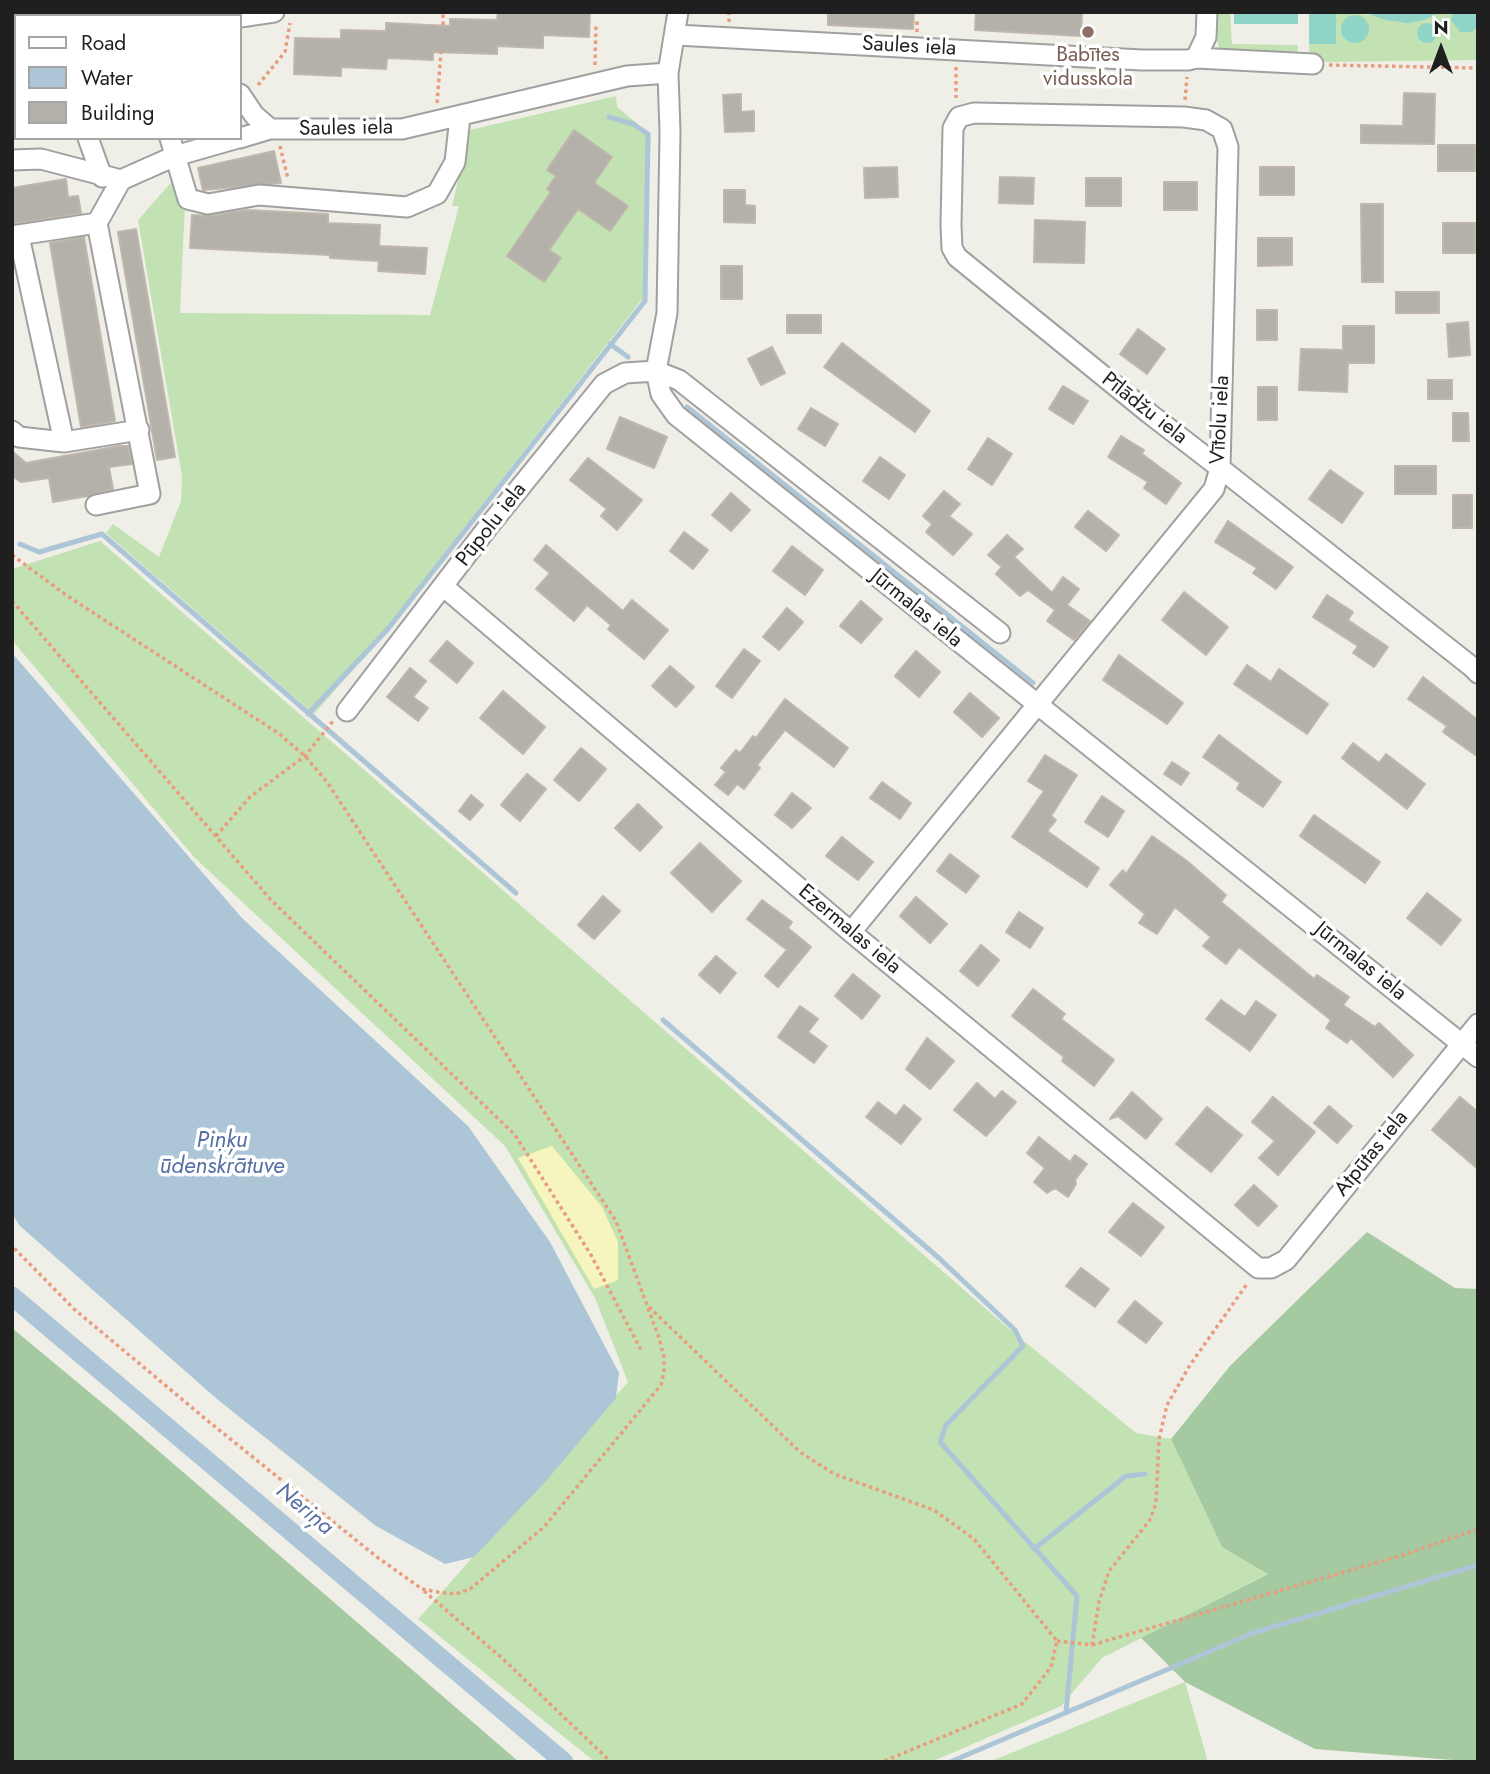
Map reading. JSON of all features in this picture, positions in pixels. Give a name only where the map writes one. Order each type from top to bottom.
[{"type":"street","points":[[242,17],[274,12]]},
{"type":"street","points":[[678,12],[668,74],[670,132],[667,313],[656,371],[679,380],[1000,633]]},
{"type":"street","points":[[1192,59],[1206,37],[1207,12]]},
{"type":"street","name":"Saules iela","points":[[676,35],[1142,60],[1192,59],[1313,64]]},
{"type":"street","name":"Saules iela","points":[[242,138],[402,128],[460,117],[627,76],[668,74]]},
{"type":"street","points":[[242,98],[275,138]]},
{"type":"street","name":"Vītolu iela","points":[[851,932],[1214,489],[1220,468],[1228,147],[1222,129],[1206,120],[1184,117],[974,113],[959,117]]},
{"type":"street","points":[[172,147],[188,199],[208,205],[259,195],[407,207],[436,194],[454,162],[460,117]]},
{"type":"street","name":"Pīlādžu iela","points":[[959,117],[953,128],[951,225],[952,248],[957,257],[1478,673]]},
{"type":"street","points":[[89,140],[112,178],[97,223],[150,494],[96,505]]},
{"type":"street","name":"Saules iela","points":[[112,178],[172,147],[224,140]]},
{"type":"street","points":[[12,160],[41,159],[112,178]]},
{"type":"street","points":[[64,442],[16,236],[97,223]]},
{"type":"street","name":"Pūpolu iela","points":[[340,715],[604,384],[625,373],[656,371]]},
{"type":"street","name":"Jūrmalas iela","points":[[656,371],[661,394],[676,415],[1036,706],[1234,860],[1478,1057]]},
{"type":"street","points":[[12,430],[19,437],[64,442],[139,430]]},
{"type":"street","name":"Ezermalas iela","points":[[444,587],[851,932],[1258,1268]]},
{"type":"street","name":"Atpūtas iela","points":[[1258,1268],[1271,1268],[1286,1260],[1478,1024]]},
{"type":"path","points":[[242,98],[285,52],[292,12]]},
{"type":"path","points":[[443,12],[443,25]]},
{"type":"path","points":[[595,71],[596,23]]},
{"type":"path","points":[[956,50],[959,117]]},
{"type":"path","points":[[436,105],[441,52]]},
{"type":"path","points":[[1184,117],[1192,59]]},
{"type":"path","points":[[1313,64],[1478,68]]},
{"type":"path","points":[[275,138],[292,198]]},
{"type":"path","points":[[12,555],[66,595],[278,733],[305,757],[354,819],[602,1196],[628,1246],[664,1357],[663,1378],[655,1392],[544,1527],[486,1578],[456,1594],[422,1589]]},
{"type":"path","points":[[12,601],[271,900],[514,1135],[590,1255],[642,1352]]},
{"type":"path","points":[[216,836],[250,797],[305,757],[340,715]]},
{"type":"path","points":[[12,1246],[74,1309],[187,1404],[422,1589],[503,1659],[611,1762]]},
{"type":"path","points":[[1092,1645],[1099,1602],[1109,1571],[1150,1520],[1156,1503],[1159,1440],[1167,1405],[1190,1365],[1258,1268]]},
{"type":"path","points":[[648,1306],[800,1452],[834,1474],[934,1510],[974,1539],[1057,1641],[1092,1645],[1404,1555],[1478,1529]]},
{"type":"path","points":[[882,1762],[1022,1704],[1051,1667],[1057,1641]]},
{"type":"shaded area","points":[[1214,12],[1230,12],[1232,44],[1298,45],[1297,56],[1221,53],[1217,41],[1213,40]]},
{"type":"shaded area","points":[[1234,12],[1298,12],[1298,24],[1234,24]]},
{"type":"shaded area","points":[[1309,12],[1336,12],[1336,44],[1309,44]]},
{"type":"shaded area","points":[[1336,12],[1425,20],[1441,12],[1478,12],[1478,60],[1318,62],[1310,59],[1309,44],[1336,44]]},
{"type":"shaded area","points":[[1364,12],[1441,12],[1425,20],[1407,23],[1385,20]]},
{"type":"shaded area","points":[[1453,12],[1478,12],[1478,25],[1472,32],[1460,32],[1451,20]]},
{"type":"shaded area","points":[[1355,15],[1365,19],[1369,29],[1365,39],[1355,43],[1345,39],[1341,29],[1345,19]]},
{"type":"shaded area","points":[[1423,23],[1431,23],[1437,33],[1431,43],[1423,43],[1417,37],[1417,29]]},
{"type":"shaded area","points":[[616,96],[617,107],[645,130],[651,140],[643,298],[359,663],[314,714],[106,533],[113,524],[159,557],[181,501],[182,476],[138,220],[175,178],[185,203],[180,313],[430,315],[459,206],[452,206],[470,130]]},
{"type":"shaded area","points":[[100,541],[1008,1328],[1136,1433],[1171,1439],[1222,1547],[1269,1573],[1102,1658],[1061,1706],[931,1762],[595,1762],[418,1619],[628,1382],[595,1298],[505,1146],[195,858],[12,640],[12,569]]},
{"type":"shaded area","points":[[1367,1232],[1455,1288],[1478,1289],[1478,1762],[1315,1749],[1185,1682],[1141,1638],[1268,1574],[1222,1547],[1171,1439],[1230,1366]]},
{"type":"shaded area","points":[[12,1328],[118,1416],[519,1762],[12,1762]]},
{"type":"shaded area","points":[[1185,1682],[1208,1762],[989,1762]]},
{"type":"sand","points":[[552,1146],[602,1207],[618,1242],[618,1280],[594,1289],[518,1158]]},
{"type":"water","name":"Piņķu ūdenskrātuve","points":[[12,653],[242,918],[468,1126],[550,1242],[619,1373],[616,1398],[546,1481],[474,1557],[445,1564],[376,1526],[217,1399],[20,1226],[12,1214]]},
{"type":"building","points":[[498,12],[590,12],[589,37],[543,35],[543,48],[497,46],[497,54],[433,52],[433,60],[387,58],[386,69],[341,67],[341,76],[294,74],[295,38],[341,39],[341,30],[386,31],[386,23],[450,26],[450,19],[497,20]]},
{"type":"building","points":[[828,12],[914,12],[913,29],[828,25]]},
{"type":"building","points":[[976,12],[1082,12],[1081,36],[975,30]]},
{"type":"building","points":[[1404,93],[1435,94],[1434,144],[1361,143],[1361,125],[1403,126]]},
{"type":"building","points":[[741,94],[741,112],[754,111],[754,131],[725,132],[723,95]]},
{"type":"building","points":[[574,130],[612,157],[594,183],[628,206],[610,231],[578,209],[549,250],[561,258],[544,282],[507,256],[551,192],[547,189],[556,176],[547,170]]},
{"type":"building","points":[[1438,145],[1475,145],[1475,171],[1438,171]]},
{"type":"building","points":[[274,151],[281,183],[203,190],[198,168]]},
{"type":"building","points":[[897,167],[898,197],[865,198],[864,168]]},
{"type":"building","points":[[1260,167],[1294,167],[1294,195],[1260,195]]},
{"type":"building","points":[[1000,177],[1034,178],[1033,204],[999,203]]},
{"type":"building","points":[[1086,178],[1121,178],[1121,206],[1086,206]]},
{"type":"building","points":[[66,179],[68,197],[78,196],[81,213],[12,224],[12,188]]},
{"type":"building","points":[[1164,182],[1197,182],[1197,210],[1164,210]]},
{"type":"building","points":[[724,190],[745,190],[745,205],[755,206],[755,223],[724,222]]},
{"type":"building","points":[[1361,204],[1383,204],[1383,282],[1362,282]]},
{"type":"building","points":[[246,210],[328,214],[328,223],[380,225],[379,246],[427,248],[425,274],[378,271],[379,261],[330,258],[330,255],[190,248],[192,215],[209,216]]},
{"type":"building","points":[[1035,220],[1085,222],[1084,263],[1034,262]]},
{"type":"building","points":[[1443,223],[1475,223],[1475,253],[1443,253]]},
{"type":"building","points":[[136,229],[175,457],[157,460],[118,232]]},
{"type":"building","points":[[84,237],[115,421],[81,427],[50,243]]},
{"type":"building","points":[[1258,238],[1292,238],[1292,265],[1258,266]]},
{"type":"building","points":[[721,266],[742,266],[742,299],[721,299]]},
{"type":"building","points":[[1396,292],[1439,292],[1439,313],[1396,313]]},
{"type":"building","points":[[1257,310],[1277,310],[1277,340],[1257,340]]},
{"type":"building","points":[[787,315],[821,315],[821,333],[787,333]]},
{"type":"building","points":[[1468,322],[1470,355],[1449,357],[1447,324]]},
{"type":"building","points":[[1343,326],[1374,326],[1374,363],[1348,363],[1347,392],[1299,390],[1301,349],[1343,350]]},
{"type":"building","points":[[1138,329],[1165,349],[1147,374],[1120,354]]},
{"type":"building","points":[[842,343],[930,411],[915,432],[824,367]]},
{"type":"building","points":[[772,347],[785,373],[761,385],[748,359]]},
{"type":"building","points":[[1428,380],[1452,380],[1452,399],[1428,399]]},
{"type":"building","points":[[1063,386],[1088,401],[1073,424],[1049,409]]},
{"type":"building","points":[[1258,387],[1277,387],[1277,420],[1258,420]]},
{"type":"building","points":[[811,408],[838,424],[825,446],[798,429]]},
{"type":"building","points":[[1453,413],[1468,413],[1469,441],[1453,441]]},
{"type":"building","points":[[620,417],[667,437],[654,468],[607,449]]},
{"type":"building","points":[[1121,436],[1144,450],[1142,454],[1181,483],[1166,504],[1144,488],[1148,482],[1108,457]]},
{"type":"building","points":[[988,438],[1012,454],[992,485],[968,469]]},
{"type":"building","points":[[128,446],[132,464],[109,467],[113,489],[53,502],[49,478],[21,482],[12,476],[12,451],[26,463]]},
{"type":"building","points":[[880,457],[905,475],[889,499],[863,481]]},
{"type":"building","points":[[588,458],[642,500],[617,530],[601,516],[607,509],[570,480]]},
{"type":"building","points":[[1395,466],[1436,466],[1436,494],[1395,494]]},
{"type":"building","points":[[1330,470],[1363,493],[1342,523],[1309,499]]},
{"type":"building","points":[[944,491],[960,504],[949,516],[972,534],[953,555],[926,532],[932,524],[923,516]]},
{"type":"building","points":[[731,493],[750,510],[731,531],[712,515]]},
{"type":"building","points":[[1453,495],[1472,495],[1472,528],[1453,528]]},
{"type":"building","points":[[1088,511],[1119,535],[1106,551],[1075,527]]},
{"type":"building","points":[[1228,521],[1293,567],[1276,589],[1253,573],[1257,568],[1215,542]]},
{"type":"building","points":[[684,532],[708,550],[693,569],[670,551]]},
{"type":"building","points":[[1007,535],[1023,549],[1014,557],[1052,593],[1063,577],[1079,589],[1067,605],[1090,621],[1074,640],[1047,621],[1055,610],[1028,590],[1020,596],[996,574],[1002,567],[988,555]]},
{"type":"building","points":[[546,545],[623,611],[632,600],[668,630],[644,659],[608,629],[611,625],[587,605],[574,621],[536,589],[550,573],[534,560]]},
{"type":"building","points":[[792,546],[823,570],[805,595],[773,571]]},
{"type":"building","points":[[1184,592],[1228,627],[1206,655],[1162,620]]},
{"type":"building","points":[[1327,595],[1353,612],[1348,620],[1388,647],[1374,667],[1353,653],[1358,646],[1313,617]]},
{"type":"building","points":[[861,601],[882,619],[861,643],[840,626]]},
{"type":"building","points":[[787,608],[803,622],[779,650],[763,637]]},
{"type":"building","points":[[447,641],[473,663],[457,683],[430,661]]},
{"type":"building","points":[[744,649],[760,661],[732,698],[716,686]]},
{"type":"building","points":[[916,651],[940,672],[919,697],[895,676]]},
{"type":"building","points":[[1119,655],[1183,703],[1167,724],[1103,680]]},
{"type":"building","points":[[1247,665],[1271,682],[1279,669],[1328,704],[1307,734],[1234,684]]},
{"type":"building","points":[[670,666],[694,687],[676,707],[652,686]]},
{"type":"building","points":[[410,668],[426,681],[413,697],[428,708],[418,721],[387,697]]},
{"type":"building","points":[[1423,677],[1478,720],[1478,757],[1443,732],[1447,726],[1408,699]]},
{"type":"building","points":[[503,691],[545,727],[523,754],[480,718]]},
{"type":"building","points":[[970,693],[999,718],[982,737],[954,712]]},
{"type":"building","points":[[785,699],[848,748],[834,767],[785,730],[757,765],[760,768],[744,789],[737,784],[728,795],[715,785],[726,772],[721,768],[736,750],[740,753],[753,736],[756,738]]},
{"type":"building","points":[[1219,735],[1281,782],[1263,807],[1237,789],[1240,783],[1203,757]]},
{"type":"building","points":[[1353,743],[1379,763],[1386,754],[1425,784],[1407,809],[1342,758]]},
{"type":"building","points":[[581,748],[606,769],[579,801],[554,780]]},
{"type":"building","points":[[1045,755],[1077,775],[1051,816],[1056,820],[1047,831],[1099,868],[1087,887],[1012,837],[1044,791],[1028,781]]},
{"type":"building","points":[[1172,762],[1189,773],[1181,785],[1164,774]]},
{"type":"building","points":[[527,774],[546,789],[520,821],[501,805]]},
{"type":"building","points":[[882,782],[911,803],[900,819],[870,798]]},
{"type":"building","points":[[792,793],[811,808],[792,828],[775,815]]},
{"type":"building","points":[[471,795],[483,805],[470,820],[459,811]]},
{"type":"building","points":[[1102,796],[1124,811],[1108,837],[1085,822]]},
{"type":"building","points":[[638,804],[662,827],[640,851],[615,828]]},
{"type":"building","points":[[1314,815],[1380,862],[1365,883],[1300,836]]},
{"type":"building","points":[[1152,836],[1187,861],[1226,895],[1221,902],[1314,979],[1317,975],[1349,997],[1343,1005],[1375,1027],[1379,1023],[1413,1055],[1393,1077],[1351,1038],[1347,1043],[1326,1028],[1331,1020],[1239,947],[1226,964],[1203,946],[1211,937],[1175,907],[1157,934],[1139,923],[1145,914],[1110,885],[1123,870],[1126,874]]},
{"type":"building","points":[[842,837],[873,862],[858,880],[826,856]]},
{"type":"building","points":[[700,843],[741,881],[712,912],[671,873]]},
{"type":"building","points":[[950,854],[979,876],[966,893],[937,871]]},
{"type":"building","points":[[1427,893],[1461,920],[1441,945],[1407,918]]},
{"type":"building","points":[[603,896],[620,911],[594,939],[578,925]]},
{"type":"building","points":[[916,897],[947,924],[930,943],[900,916]]},
{"type":"building","points":[[762,900],[792,922],[788,928],[811,947],[778,987],[765,976],[787,950],[747,919]]},
{"type":"building","points":[[1019,912],[1043,928],[1030,948],[1006,932]]},
{"type":"building","points":[[981,945],[999,960],[978,986],[960,971]]},
{"type":"building","points":[[716,956],[736,973],[720,993],[699,975]]},
{"type":"building","points":[[853,974],[880,996],[862,1019],[835,996]]},
{"type":"building","points":[[1033,989],[1065,1014],[1061,1019],[1114,1060],[1094,1086],[1062,1061],[1064,1057],[1012,1016]]},
{"type":"building","points":[[1221,1000],[1245,1017],[1256,1001],[1276,1015],[1250,1051],[1206,1019]]},
{"type":"building","points":[[800,1006],[818,1019],[808,1032],[827,1046],[814,1063],[778,1037]]},
{"type":"building","points":[[927,1038],[954,1061],[930,1089],[906,1069]]},
{"type":"building","points":[[977,1083],[995,1099],[1002,1091],[1016,1102],[986,1136],[954,1110]]},
{"type":"building","points":[[1132,1092],[1162,1119],[1146,1139],[1118,1116],[1110,1119]]},
{"type":"building","points":[[1273,1097],[1315,1132],[1278,1175],[1259,1158],[1275,1141],[1252,1122]]},
{"type":"building","points":[[1460,1097],[1478,1112],[1478,1169],[1432,1130]]},
{"type":"building","points":[[878,1102],[896,1116],[904,1105],[921,1119],[901,1144],[866,1117]]},
{"type":"building","points":[[1329,1106],[1352,1126],[1337,1143],[1314,1123]]},
{"type":"building","points":[[1207,1107],[1242,1135],[1211,1172],[1176,1144]]},
{"type":"building","points":[[1039,1137],[1070,1162],[1075,1155],[1087,1164],[1075,1180],[1076,1184],[1068,1197],[1055,1188],[1047,1193],[1034,1182],[1045,1168],[1027,1153]]},
{"type":"building","points":[[1254,1185],[1277,1206],[1258,1226],[1235,1205]]},
{"type":"building","points":[[1133,1203],[1164,1227],[1141,1256],[1109,1232]]},
{"type":"building","points":[[1081,1268],[1109,1289],[1095,1307],[1066,1286]]},
{"type":"building","points":[[1135,1301],[1162,1323],[1146,1343],[1118,1322]]},
{"type":"waterway","points":[[308,714],[387,630],[645,301],[648,134],[633,124],[609,117]]},
{"type":"waterway","points":[[610,344],[628,357]]},
{"type":"waterway","points":[[687,407],[1033,683]]},
{"type":"waterway","points":[[20,544],[39,552],[102,534],[516,893]]},
{"type":"waterway","points":[[663,1020],[940,1259],[1015,1330],[1023,1346],[946,1425],[940,1442],[1077,1596],[1066,1712]]},
{"type":"waterway","name":"Neriņa","points":[[12,1296],[564,1762]]},
{"type":"waterway","points":[[1034,1549],[1126,1476],[1145,1474]]},
{"type":"waterway","points":[[950,1762],[1253,1633],[1478,1565]]},
{"type":"place","name":"Babītes vidusskola","points":[[1088,32]]}]
